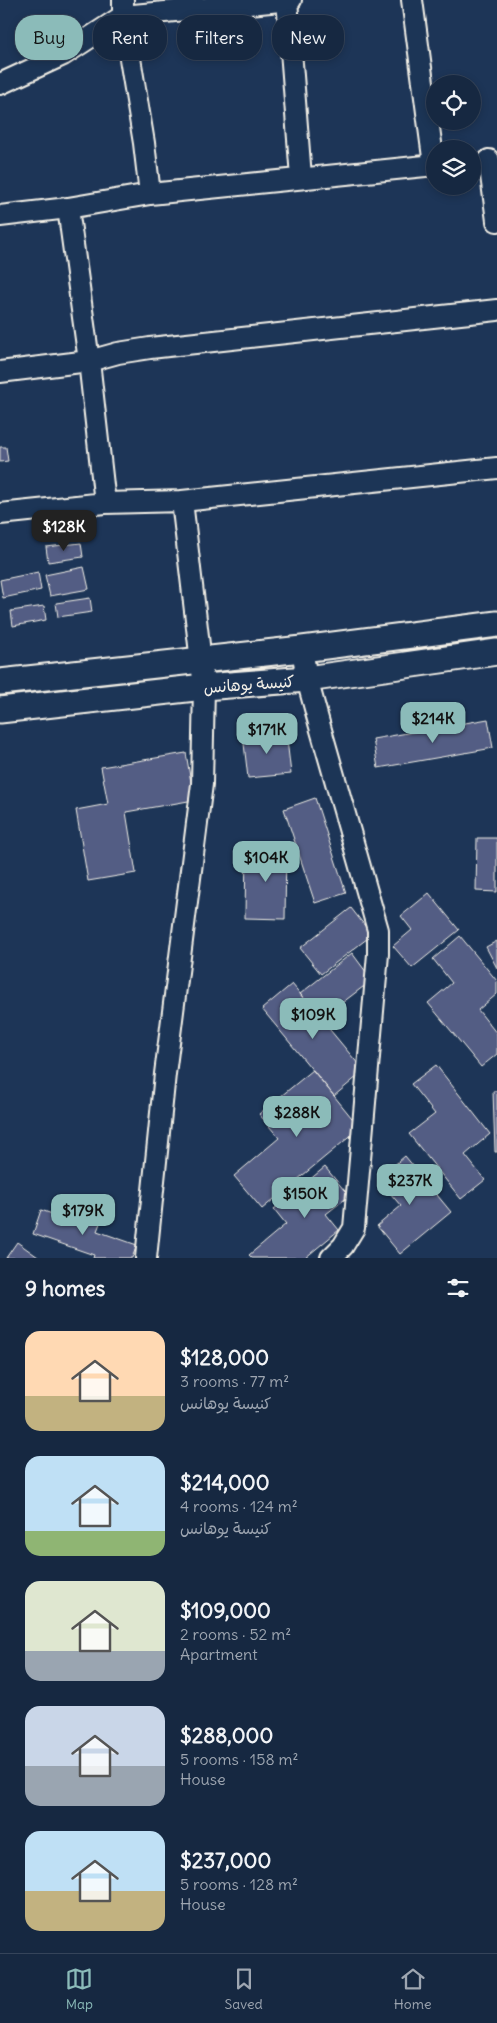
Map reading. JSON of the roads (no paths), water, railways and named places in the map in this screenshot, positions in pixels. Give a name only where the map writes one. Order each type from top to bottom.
[{"type":"street","points":[[287,0],[301,177]]},
{"type":"street","points":[[0,84],[63,55],[123,8],[291,0]]},
{"type":"street","points":[[412,0],[432,140]]},
{"type":"street","points":[[123,8],[150,194]]},
{"type":"street","points":[[486,160],[497,221]]},
{"type":"street","points":[[0,216],[68,208],[150,194],[301,177],[426,166]]},
{"type":"street","points":[[68,208],[89,361],[105,503]]},
{"type":"street","points":[[0,372],[89,361],[118,353],[150,348],[497,310]]},
{"type":"street","points":[[0,514],[105,503],[182,501],[497,468]]},
{"type":"street","points":[[146,1258],[165,1074],[202,784],[204,687],[182,501]]},
{"type":"street","points":[[0,682],[497,624]]},
{"type":"street","points":[[419,632],[424,663]]},
{"type":"street","points":[[302,648],[307,679],[378,930],[378,954],[354,1228],[331,1258]]},
{"type":"street","name":"كنيسة يوهانس","points":[[0,710],[204,687],[307,679],[497,652]]}]
